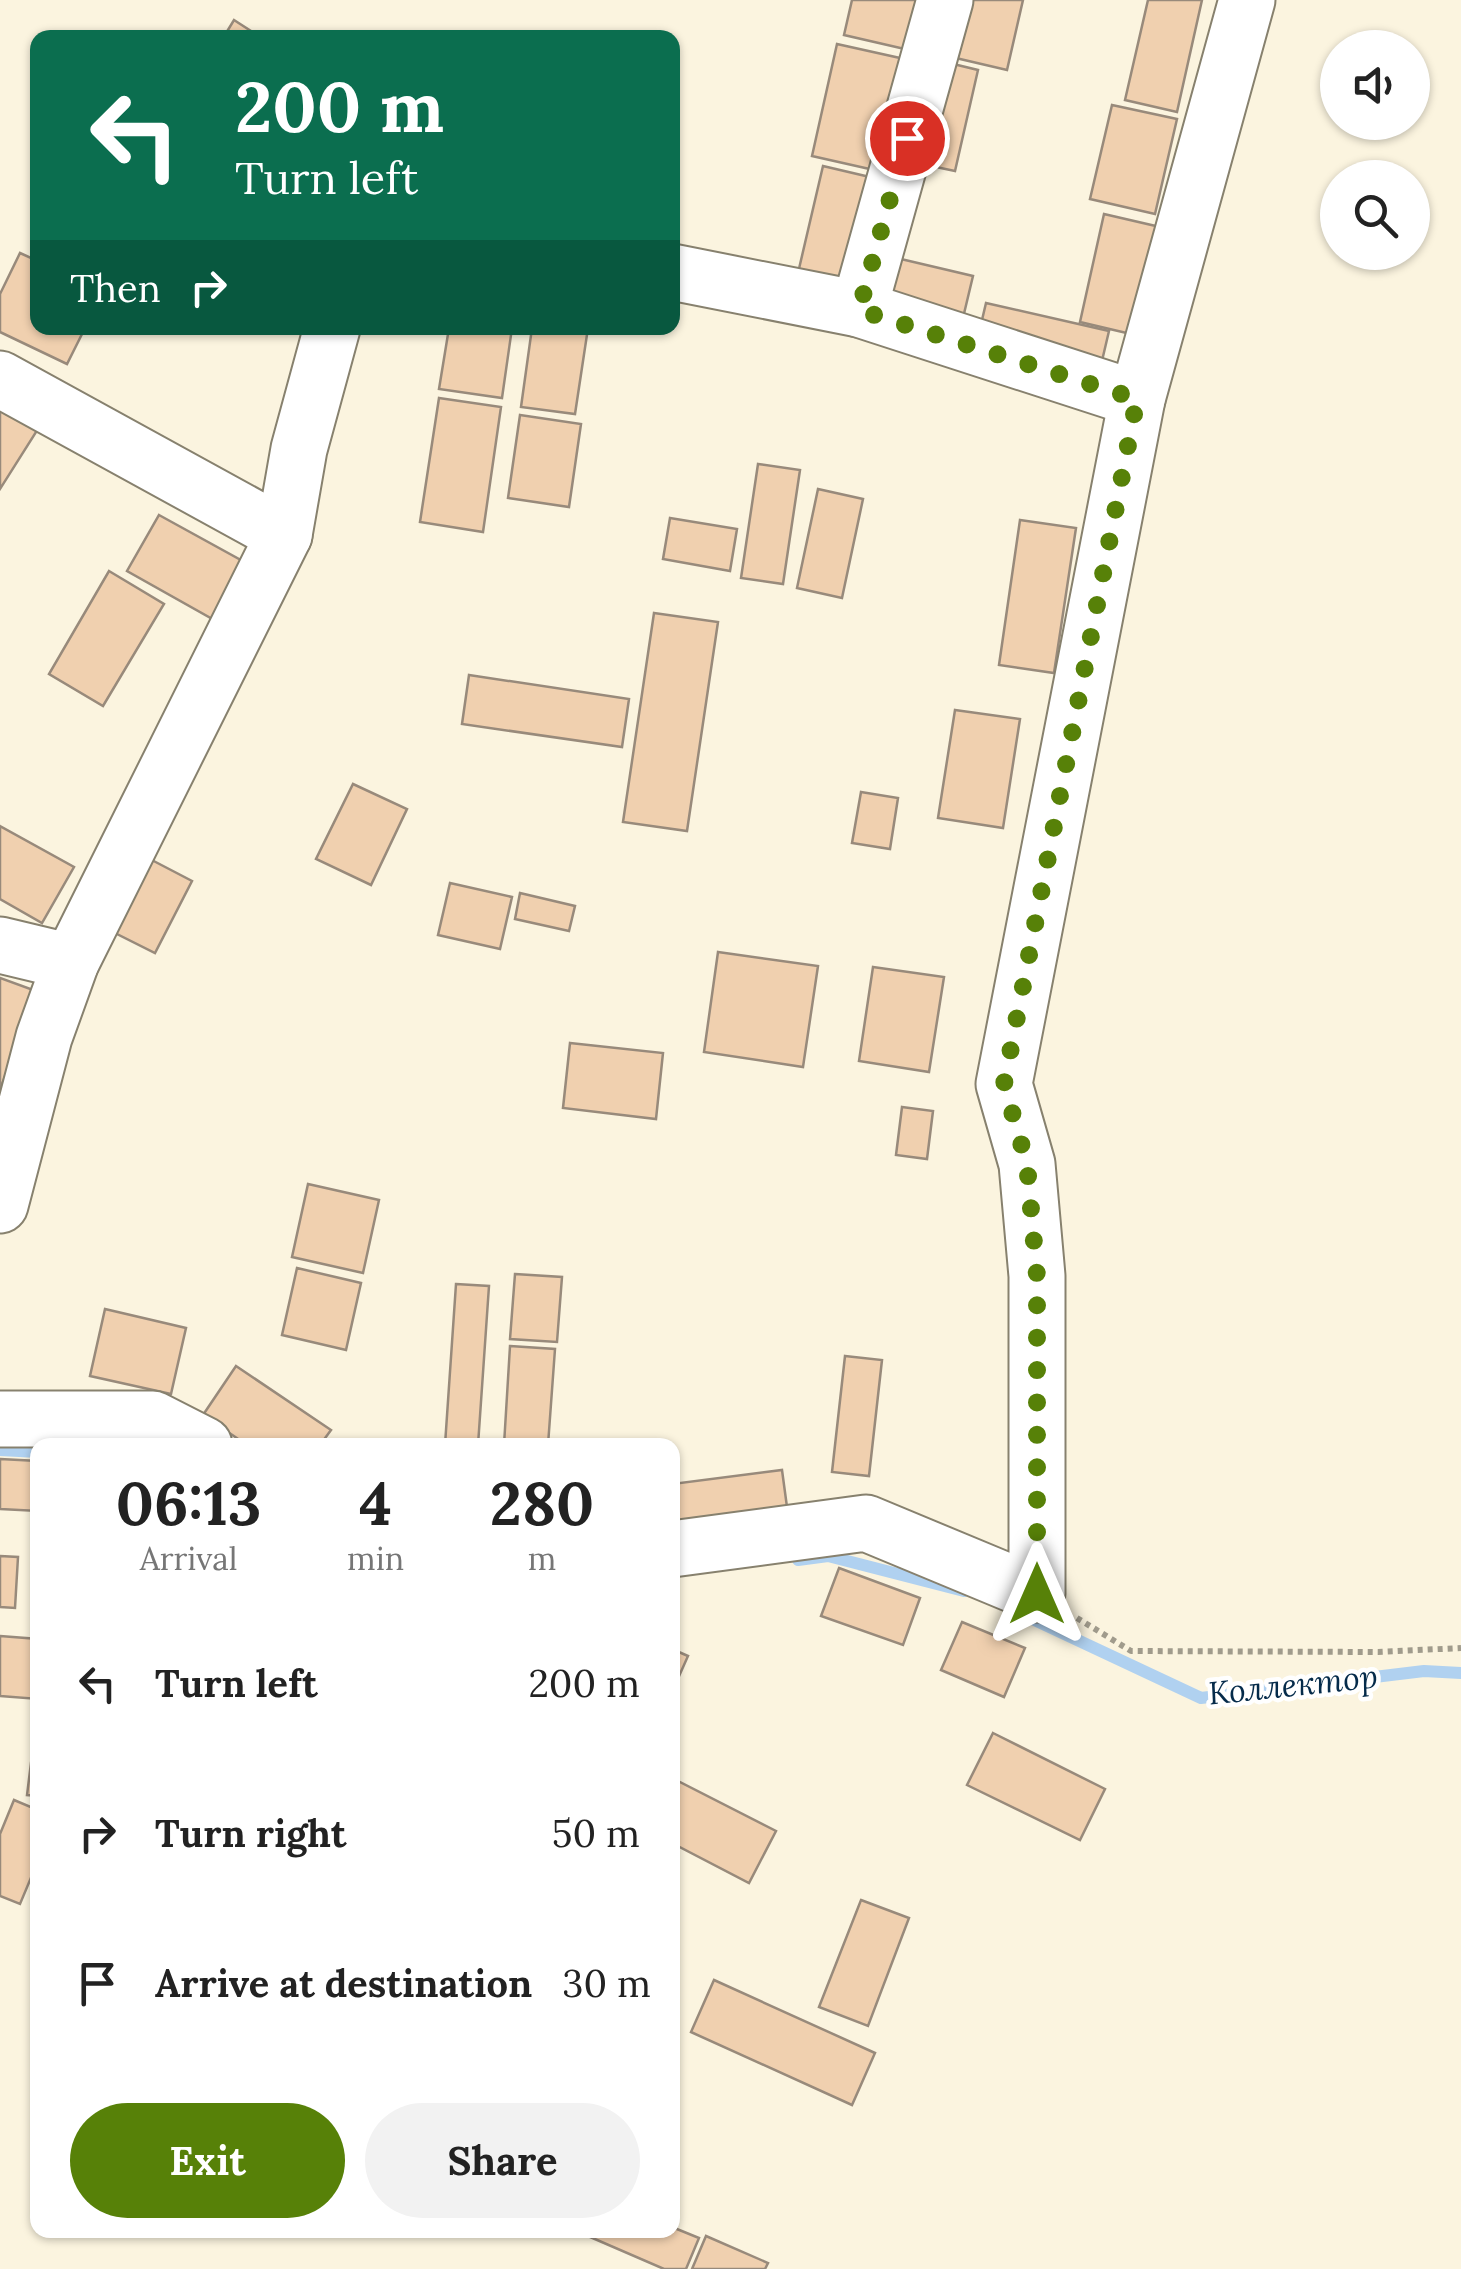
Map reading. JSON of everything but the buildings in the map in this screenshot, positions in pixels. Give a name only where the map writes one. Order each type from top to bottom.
[{"type":"street","points":[[859,310],[945,0]]},
{"type":"street","points":[[680,1548],[866,1522],[1037,1594],[1037,1276],[1027,1164],[1004,1084],[1137,399],[1247,0]]},
{"type":"street","points":[[680,274],[859,310],[1137,399]]},
{"type":"street","points":[[0,1206],[44,1036],[72,962],[284,535],[299,448],[330,335]]},
{"type":"street","points":[[0,379],[284,535]]},
{"type":"street","points":[[0,945],[72,962]]},
{"type":"street","points":[[0,1419],[152,1420],[189,1438]]},
{"type":"path","points":[[1037,1594],[1131,1651],[1378,1652],[1461,1648]]},
{"type":"waterway","name":"Коллектор","points":[[0,1450],[30,1452]]},
{"type":"waterway","name":"Коллектор","points":[[798,1560],[828,1556],[964,1591]]},
{"type":"waterway","name":"Коллектор","points":[[1024,1615],[1201,1698],[1424,1671],[1461,1673]]},
{"type":"route","points":[[907,138],[859,310],[1137,399],[1004,1084],[1027,1164],[1037,1276],[1037,1594]]}]
